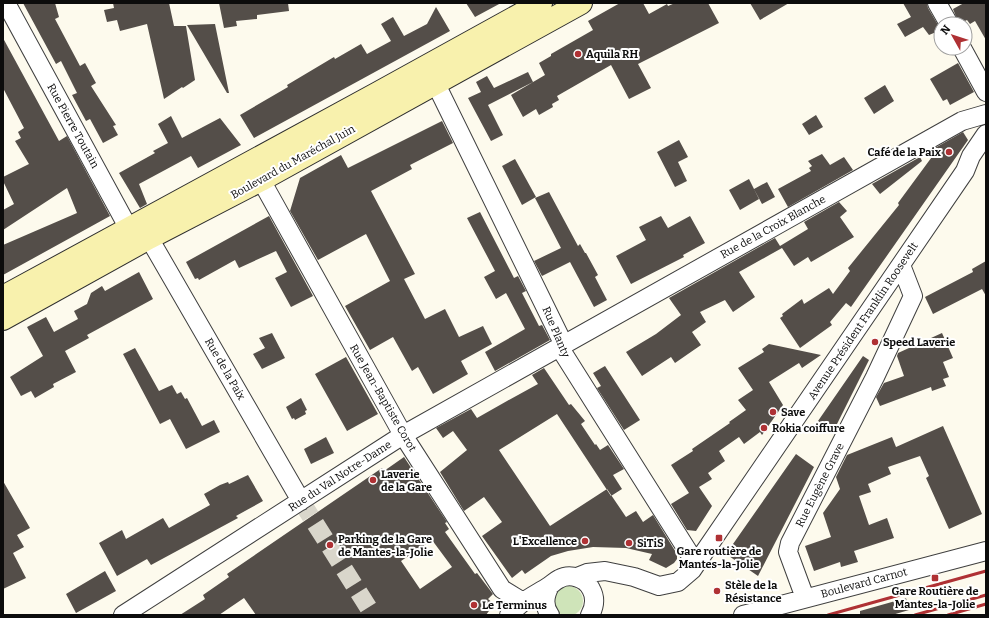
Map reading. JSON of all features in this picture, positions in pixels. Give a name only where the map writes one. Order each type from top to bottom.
[{"type":"main road","name":"Boulevard du Maréchal Juin","points":[[3,318],[149,238],[261,180],[432,74],[541,3]]},
{"type":"main road","name":"Boulevard du Maréchal Juin","points":[[3,297],[129,229],[432,74],[581,3]]},
{"type":"street","name":"Rue Pierre Toutain","points":[[6,3],[129,229]]},
{"type":"street","points":[[937,3],[944,16]]},
{"type":"street","points":[[966,56],[986,92]]},
{"type":"street","name":"Rue Planty","points":[[432,74],[561,339],[563,353],[696,564]]},
{"type":"street","name":"Rue de la Croix Blanche","points":[[562,346],[962,121],[986,114]]},
{"type":"street","name":"Avenue Président Franklin Roosevelt","points":[[577,577],[587,573],[605,571],[634,577],[659,586],[678,582],[692,570],[901,266],[965,171],[971,156],[986,134]]},
{"type":"street","points":[[965,171],[986,154]]},
{"type":"street","name":"Rue Jean-Baptiste Corot","points":[[261,180],[403,435],[502,589],[523,602]]},
{"type":"street","points":[[129,229],[149,238]]},
{"type":"street","name":"Rue de la Paix","points":[[149,238],[301,501]]},
{"type":"street","name":"Rue Eugène Grave","points":[[805,598],[788,552],[790,543],[875,377],[913,296],[901,266]]},
{"type":"street","name":"Rue du Val Notre-Dame","points":[[123,615],[403,435],[562,346]]},
{"type":"street","name":"Boulevard Carnot","points":[[743,615],[986,551]]},
{"type":"street","points":[[509,615],[523,602],[550,586],[559,578],[567,576],[577,577],[586,581],[591,587],[594,594],[594,608],[590,615]]},
{"type":"street","points":[[550,586],[546,594],[545,604],[550,615]]},
{"type":"green space","points":[[568,586],[579,590],[583,601],[579,612],[568,616],[557,612],[553,601],[557,590]]},
{"type":"building","points":[[23,3],[55,3],[59,17],[55,19],[80,66],[85,63],[96,83],[91,86],[116,125],[113,126],[118,135],[103,143],[90,119],[86,121],[72,95],[77,93],[61,61],[56,64]]},
{"type":"building","points":[[113,3],[169,3],[174,26],[186,26],[195,80],[164,99],[147,24],[120,31],[117,20],[107,22],[104,10],[114,8]]},
{"type":"building","points":[[219,3],[288,3],[289,11],[257,15],[257,19],[236,21],[237,26],[224,28]]},
{"type":"building","points":[[466,3],[501,3],[475,17]]},
{"type":"building","points":[[620,3],[643,3],[649,14],[667,4],[668,6],[675,3],[708,3],[719,23],[638,64],[651,88],[629,99],[611,65],[557,96],[559,100],[552,104],[553,107],[539,115],[536,109],[523,117],[511,95],[545,75],[539,63],[551,56],[551,54],[593,30],[588,21]]},
{"type":"building","points":[[750,3],[789,3],[760,20]]},
{"type":"building","points":[[903,3],[927,3],[933,16],[933,33],[929,35],[923,27],[905,37],[897,24],[911,17]]},
{"type":"building","points":[[964,3],[986,3],[986,40],[975,21],[973,22],[973,16],[956,16],[953,9]]},
{"type":"building","points":[[436,7],[450,31],[254,138],[240,115],[288,87],[287,85],[334,57],[335,59],[361,44],[367,54],[391,41],[381,24],[393,17],[404,36],[427,24]]},
{"type":"building","points":[[215,24],[229,93],[227,93],[187,25]]},
{"type":"building","points":[[3,38],[59,141],[67,136],[110,216],[3,275],[3,245],[77,213],[67,188],[3,230],[3,210],[14,204],[3,181],[3,177],[29,164],[15,141],[21,138],[18,132],[24,128],[3,88]]},
{"type":"building","points":[[958,63],[974,92],[950,105],[947,99],[943,101],[930,79]]},
{"type":"building","points":[[528,72],[533,82],[488,105],[503,135],[491,141],[468,98],[481,92],[476,82],[487,76],[494,88]]},
{"type":"building","points":[[885,85],[894,101],[874,114],[864,98]]},
{"type":"building","points":[[816,115],[823,127],[809,135],[802,124]]},
{"type":"building","points":[[171,116],[182,138],[220,118],[241,145],[198,168],[191,156],[139,184],[147,204],[140,208],[119,173],[155,153],[153,151],[168,143],[158,124]]},
{"type":"building","points":[[442,121],[453,143],[410,165],[412,169],[371,191],[415,274],[404,279],[425,319],[445,309],[459,337],[483,326],[492,344],[461,361],[468,374],[433,394],[418,367],[412,371],[393,337],[370,350],[345,306],[390,281],[366,234],[318,260],[290,211],[300,178],[341,155],[348,168]]},
{"type":"building","points":[[963,132],[968,140],[851,307],[846,303],[830,322],[832,325],[800,348],[780,318],[783,316],[782,314],[802,299],[804,304],[829,288],[833,294],[850,271],[848,268],[899,205],[898,203],[937,150],[935,148]]},
{"type":"building","points":[[679,140],[688,157],[678,162],[687,181],[675,187],[657,152]]},
{"type":"building","points":[[822,154],[830,165],[844,157],[853,170],[788,207],[778,189],[811,171],[809,168],[812,166],[808,161]]},
{"type":"building","points":[[920,157],[922,161],[880,194],[872,184]]},
{"type":"building","points":[[515,159],[536,197],[522,205],[502,166]]},
{"type":"building","points":[[749,179],[759,199],[740,210],[729,190]]},
{"type":"building","points":[[767,182],[775,197],[762,204],[754,189]]},
{"type":"building","points":[[549,192],[578,246],[580,244],[598,275],[595,277],[607,300],[594,307],[570,262],[542,276],[534,261],[561,248],[535,198]]},
{"type":"building","points":[[839,202],[847,211],[840,217],[854,237],[811,262],[808,257],[794,266],[782,248],[739,272],[755,297],[733,312],[725,300],[700,312],[706,322],[692,332],[701,345],[675,363],[671,357],[642,376],[626,352],[656,334],[681,315],[669,298],[775,238],[780,246],[808,229],[804,222]]},
{"type":"building","points":[[480,212],[514,278],[518,276],[526,291],[522,293],[539,326],[542,325],[550,340],[495,371],[485,352],[525,329],[506,293],[496,299],[484,277],[495,271],[467,218]]},
{"type":"building","points":[[269,216],[313,296],[291,307],[275,278],[287,272],[276,251],[239,268],[235,260],[199,280],[198,278],[195,279],[186,262]]},
{"type":"building","points":[[661,216],[668,228],[690,216],[705,243],[683,255],[684,257],[631,284],[616,256],[646,240],[639,227]]},
{"type":"building","points":[[986,261],[986,296],[982,289],[933,314],[925,297],[973,272],[972,269]]},
{"type":"building","points":[[139,272],[153,299],[87,335],[89,338],[65,351],[76,372],[53,384],[54,387],[35,398],[31,391],[21,396],[10,377],[43,356],[27,327],[46,317],[54,332],[78,319],[74,311],[87,304],[91,293],[102,286],[105,291]]},
{"type":"building","points":[[272,333],[285,358],[262,369],[253,354],[265,348],[259,338]]},
{"type":"building","points":[[942,333],[953,358],[943,362],[949,377],[943,379],[946,386],[932,391],[931,387],[880,406],[876,397],[884,383],[904,376],[897,356],[898,353]]},
{"type":"building","points":[[769,344],[821,355],[802,368],[799,363],[769,382],[783,405],[762,435],[760,432],[744,444],[739,437],[719,451],[725,461],[708,473],[712,479],[699,487],[712,506],[696,531],[687,530],[671,504],[689,493],[671,465],[693,451],[692,449],[746,410],[738,400],[753,390],[738,368],[764,352],[762,349]]},
{"type":"building","points":[[135,348],[159,391],[172,385],[177,394],[181,392],[185,399],[187,398],[202,426],[214,420],[220,432],[186,449],[170,419],[160,424],[123,354]]},
{"type":"building","points":[[863,356],[869,360],[833,432],[818,421]]},
{"type":"building","points":[[346,357],[378,414],[347,431],[315,374]]},
{"type":"building","points":[[605,366],[640,420],[624,430],[597,388],[601,386],[593,373]]},
{"type":"building","points":[[544,368],[569,405],[571,404],[585,421],[581,424],[595,445],[596,444],[600,450],[608,445],[624,469],[613,475],[622,489],[612,496],[626,517],[636,511],[643,522],[653,515],[677,554],[677,559],[674,563],[666,568],[649,560],[652,554],[626,548],[593,547],[568,551],[551,556],[525,574],[522,570],[512,578],[482,536],[502,522],[484,497],[464,511],[440,472],[467,450],[453,431],[443,438],[436,428],[471,409],[477,418],[538,384],[532,375]],"holes":[[[557,414],[607,489],[550,526],[499,450]]]},
{"type":"building","points":[[301,398],[307,410],[305,411],[306,414],[295,420],[294,418],[292,419],[286,407]]},
{"type":"building","points":[[943,426],[982,514],[949,529],[926,478],[929,476],[920,456],[888,467],[891,474],[868,484],[871,492],[859,496],[869,525],[887,518],[894,538],[854,551],[858,562],[841,567],[840,562],[814,571],[805,546],[831,537],[823,513],[840,489],[836,477],[847,455],[892,437],[896,447]]},
{"type":"building","points":[[326,437],[334,453],[311,464],[304,449]]},
{"type":"building","points":[[796,454],[814,467],[758,576],[726,554]]},
{"type":"building","name":"Parking de la Gare de Mantes-la-Jolie","points":[[404,457],[447,522],[445,523],[449,529],[445,532],[475,574],[477,573],[493,594],[488,599],[494,604],[486,615],[256,615],[244,598],[219,615],[180,615],[205,599],[203,595],[229,577],[227,574],[382,468],[384,471]],"holes":[[[432,540],[452,567],[420,589],[401,561]]]},
{"type":"building","points":[[248,475],[263,501],[236,516],[238,518],[151,565],[147,559],[117,576],[99,543],[122,530],[126,539],[163,518],[169,528],[210,505],[204,494],[220,485],[228,482],[229,484]]},
{"type":"building","points":[[3,481],[30,528],[17,535],[24,547],[13,553],[26,578],[3,589]]},
{"type":"building","points":[[105,571],[116,591],[76,613],[66,594]]},
{"type":"building","points":[[906,598],[909,610],[892,615],[860,615],[860,611]]},
{"type":"tunnel","points":[[301,501],[373,615]]},
{"type":"railway","points":[[828,615],[986,571]]},
{"type":"railway","points":[[915,615],[986,595]]},
{"type":"railway","points":[[948,615],[986,604]]},
{"type":"place","name":"Aquila RH","points":[[578,54]]},
{"type":"place","name":"Café de la Paix","points":[[949,152]]},
{"type":"place","name":"Speed Laverie","points":[[875,342]]},
{"type":"place","name":"Save","points":[[773,412]]},
{"type":"place","name":"Rokia coiffure","points":[[764,428]]},
{"type":"place","name":"Laverie de la Gare","points":[[373,480]]},
{"type":"place","name":"Gare routière de Mantes-la-Jolie","points":[[719,538]]},
{"type":"place","name":"L'Excellence","points":[[585,541]]},
{"type":"place","name":"SiTiS","points":[[629,543]]},
{"type":"place","name":"Parking de la Gare de Mantes-la-Jolie","points":[[330,545]]},
{"type":"place","name":"Gare Routière de Mantes-la-Jolie","points":[[935,578]]},
{"type":"place","name":"Stèle de la Résistance","points":[[717,591]]},
{"type":"place","name":"Le Terminus","points":[[474,605]]}]
